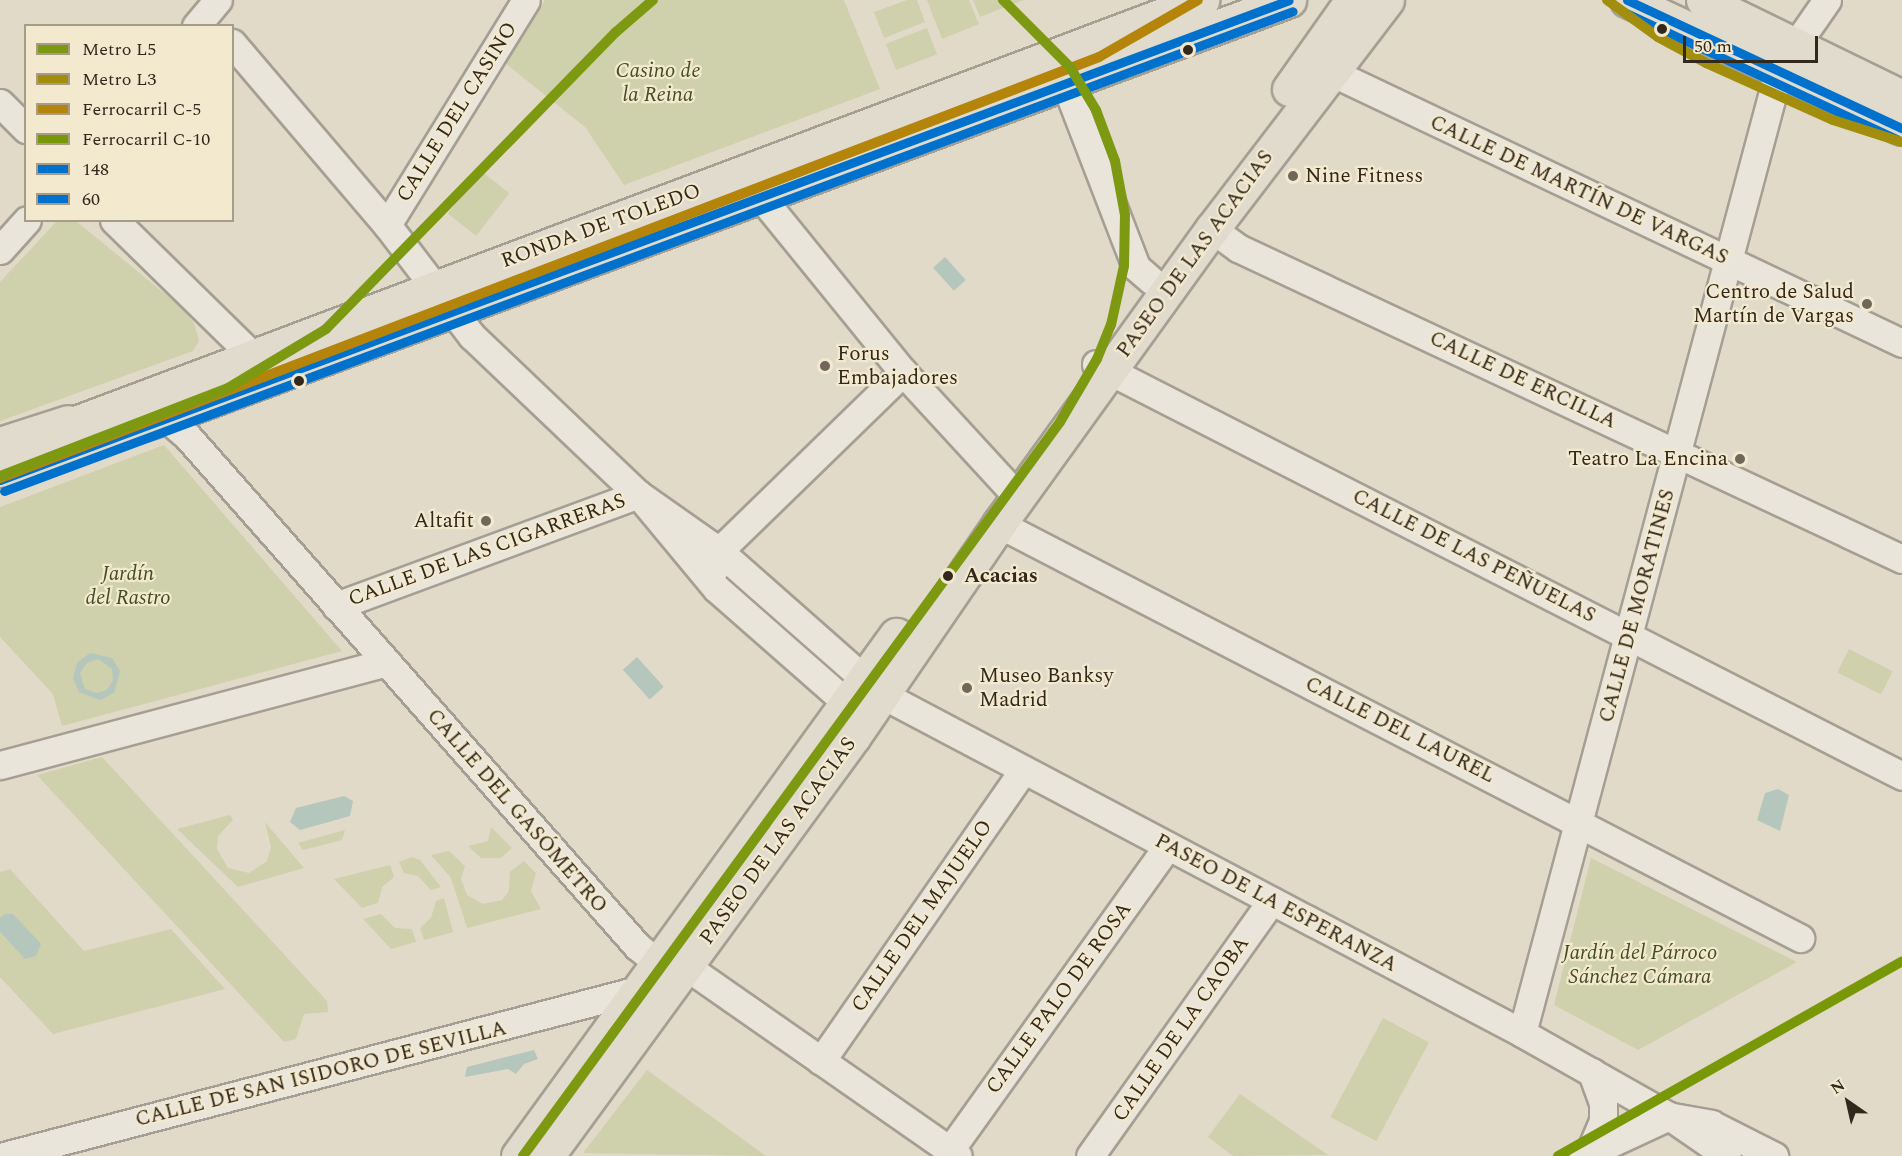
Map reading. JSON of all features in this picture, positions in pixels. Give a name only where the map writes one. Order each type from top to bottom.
[{"type":"main road","name":"RONDA DE TOLEDO","points":[[0,470],[165,417],[443,300],[1202,0]]},
{"type":"main road","name":"RONDA DE TOLEDO","points":[[0,452],[129,401],[253,356],[443,300],[760,196],[1064,80],[1290,0]]},
{"type":"main road","name":"PASEO DE LAS ACACIAS","points":[[1102,368],[1151,280],[1334,14],[1352,0]]},
{"type":"main road","name":"PASEO DE LAS ACACIAS","points":[[547,1156],[672,965],[864,692],[1102,368],[1212,229],[1329,71],[1388,0]]},
{"type":"main road","points":[[1627,0],[1902,128]]},
{"type":"main road","points":[[1703,0],[1797,43],[1902,97]]},
{"type":"main road","points":[[0,444],[129,401]]},
{"type":"main road","points":[[0,480],[165,417]]},
{"type":"main road","name":"PASEO DE LAS ACACIAS","points":[[864,692],[999,524],[1013,492]]},
{"type":"main road","name":"PASEO DE LAS ACACIAS","points":[[518,1156],[638,990],[672,965]]},
{"type":"street","name":"CALLE DEL CASINO","points":[[387,225],[526,0]]},
{"type":"street","name":"CALLE DE MORATINES","points":[[1521,1033],[1730,262],[1779,69],[1827,0]]},
{"type":"street","points":[[1329,71],[1334,14]]},
{"type":"street","points":[[234,46],[387,225],[443,300],[638,494],[716,588],[864,692]]},
{"type":"street","name":"CALLE DE MARTÍN DE VARGAS","points":[[1329,71],[1902,343]]},
{"type":"street","points":[[1064,80],[1136,267],[1151,280]]},
{"type":"street","points":[[0,103],[24,127]]},
{"type":"street","points":[[760,196],[903,372],[1013,492]]},
{"type":"street","points":[[2,242],[25,222]]},
{"type":"street","points":[[116,222],[253,356]]},
{"type":"street","name":"CALLE DE ERCILLA","points":[[1212,229],[1239,248],[1902,559]]},
{"type":"street","name":"CALLE DE LAS PEÑUELAS","points":[[1102,368],[1628,634],[1902,776]]},
{"type":"street","points":[[716,588],[719,551],[903,372]]},
{"type":"street","name":"CALLE DEL GASÓMETRO","points":[[129,401],[165,417],[386,662],[629,938],[821,1061],[954,1153]]},
{"type":"street","points":[[638,494],[719,551],[864,692]]},
{"type":"street","name":"CALLE DE LAS CIGARRERAS","points":[[336,606],[638,494]]},
{"type":"street","name":"CALLE DEL LAUREL","points":[[999,524],[1800,938]]},
{"type":"street","points":[[0,765],[386,662]]},
{"type":"street","name":"PASEO DE LA ESPERANZA","points":[[864,692],[1023,770],[1521,1033],[1669,1116],[1727,1156]]},
{"type":"street","name":"CALLE DEL MAJUELO","points":[[821,1061],[1023,770]]},
{"type":"street","name":"CALLE PALO DE ROSA","points":[[954,1153],[1168,846]]},
{"type":"street","name":"CALLE DE LA CAOBA","points":[[1090,1156],[1271,901]]},
{"type":"street","name":"CALLE DE SAN ISIDORO DE SEVILLA","points":[[4,1156],[638,990]]},
{"type":"street","points":[[1586,1155],[1603,1121],[1603,1103],[1592,1072]]},
{"type":"street","points":[[1586,1155],[1669,1116]]},
{"type":"street","name":"PASEO DE LA ESPERANZA","points":[[1669,1116],[1711,1124],[1774,1156]]},
{"type":"green space","name":"Casino de la Reina","points":[[545,0],[844,0],[880,89],[624,185],[585,127],[505,63]]},
{"type":"green space","points":[[907,0],[917,0],[925,22],[884,38],[874,12]]},
{"type":"green space","points":[[927,0],[969,0],[979,24],[942,39]]},
{"type":"green space","points":[[973,0],[1024,0],[980,17]]},
{"type":"green space","points":[[927,28],[937,54],[896,70],[886,44]]},
{"type":"green space","points":[[481,171],[509,193],[476,236],[448,214]]},
{"type":"green space","points":[[56,222],[77,222],[181,307],[194,323],[199,341],[193,351],[0,421],[0,282]]},
{"type":"green space","name":"Jardín del Rastro","points":[[164,445],[342,651],[62,726],[53,694],[0,637],[0,507]]},
{"type":"green space","points":[[1849,649],[1893,671],[1881,694],[1837,672]]},
{"type":"green space","points":[[102,757],[327,1001],[328,1012],[304,1014],[296,1039],[284,1042],[37,775]]},
{"type":"green space","points":[[230,815],[233,820],[218,836],[217,849],[228,868],[249,873],[267,861],[271,847],[265,822],[304,868],[238,887],[177,829]]},
{"type":"green space","points":[[491,827],[512,848],[501,858],[481,858],[468,846],[488,841]]},
{"type":"green space","points":[[345,830],[342,840],[303,850],[298,843]]},
{"type":"green space","points":[[449,851],[465,866],[461,879],[467,895],[483,904],[502,900],[509,891],[510,872],[524,861],[536,873],[531,891],[541,909],[467,928],[451,878],[431,855]]},
{"type":"green space","points":[[412,857],[420,860],[441,887],[431,890],[418,876],[404,873],[399,862]]},
{"type":"green space","name":"Jardín del Párroco Sánchez Cámara","points":[[1591,858],[1797,962],[1638,1050],[1554,1005]]},
{"type":"green space","points":[[390,865],[394,877],[382,887],[378,903],[362,908],[334,879]]},
{"type":"green space","points":[[10,869],[84,951],[171,929],[225,989],[53,1034],[0,977],[0,872]]},
{"type":"green space","points":[[444,898],[453,932],[424,940],[420,928],[431,918],[436,901]]},
{"type":"green space","points":[[381,914],[395,928],[412,929],[416,942],[391,949],[363,919]]},
{"type":"green space","points":[[1383,1018],[1429,1042],[1376,1141],[1330,1117]]},
{"type":"green space","points":[[647,1070],[766,1156],[583,1153]]},
{"type":"green space","points":[[1240,1094],[1328,1155],[1233,1156],[1208,1137]]},
{"type":"shaded area","points":[[945,257],[966,280],[954,291],[933,268]]},
{"type":"shaded area","points":[[90,653],[112,658],[120,671],[114,693],[100,700],[79,692],[73,678],[77,663]],"holes":[[[98,659],[112,669],[113,680],[107,690],[96,693],[85,689],[80,673],[87,663]]]},
{"type":"shaded area","points":[[637,657],[664,687],[650,699],[623,670]]},
{"type":"shaded area","points":[[1778,789],[1789,795],[1780,831],[1757,820],[1765,793]]},
{"type":"shaded area","points":[[344,796],[353,801],[350,816],[300,830],[290,822],[296,808]]},
{"type":"shaded area","points":[[5,914],[13,914],[41,944],[36,956],[25,959],[0,932],[0,918]]},
{"type":"shaded area","points":[[534,1050],[538,1059],[524,1064],[516,1074],[508,1069],[465,1077],[467,1067]]},
{"type":"metro line","name":"L5","points":[[0,476],[228,388],[326,329],[616,32],[653,0]]},
{"type":"metro line","name":"L5","points":[[523,1156],[1060,422],[1097,359],[1111,325],[1124,266],[1125,215],[1115,161],[1096,110],[1070,67],[1003,0]]},
{"type":"metro line","name":"L3","points":[[1607,0],[1658,37],[1706,63],[1833,120],[1902,142]]},
{"type":"rail line","name":"C-5","points":[[0,478],[1099,57],[1198,0]]},
{"type":"rail line","name":"C-10","points":[[1558,1156],[1902,961]]},
{"type":"transit line","name":"148","points":[[0,480],[1289,0]]},
{"type":"transit line","name":"148","points":[[1627,0],[1902,128]]},
{"type":"transit line","name":"60","points":[[4,491],[1293,11]]},
{"type":"transit line","name":"60","points":[[1622,11],[1897,139]]},
{"type":"place","name":"Nine Fitness","points":[[1293,176]]},
{"type":"place","name":"Centro de Salud Martín de Vargas","points":[[1867,304]]},
{"type":"place","name":"Forus Embajadores","points":[[825,366]]},
{"type":"place","name":"Teatro La Encina","points":[[1740,459]]},
{"type":"place","name":"Altafit","points":[[486,521]]},
{"type":"place","name":"Acacias","points":[[948,576]]},
{"type":"place","name":"Museo Banksy Madrid","points":[[967,688]]}]
